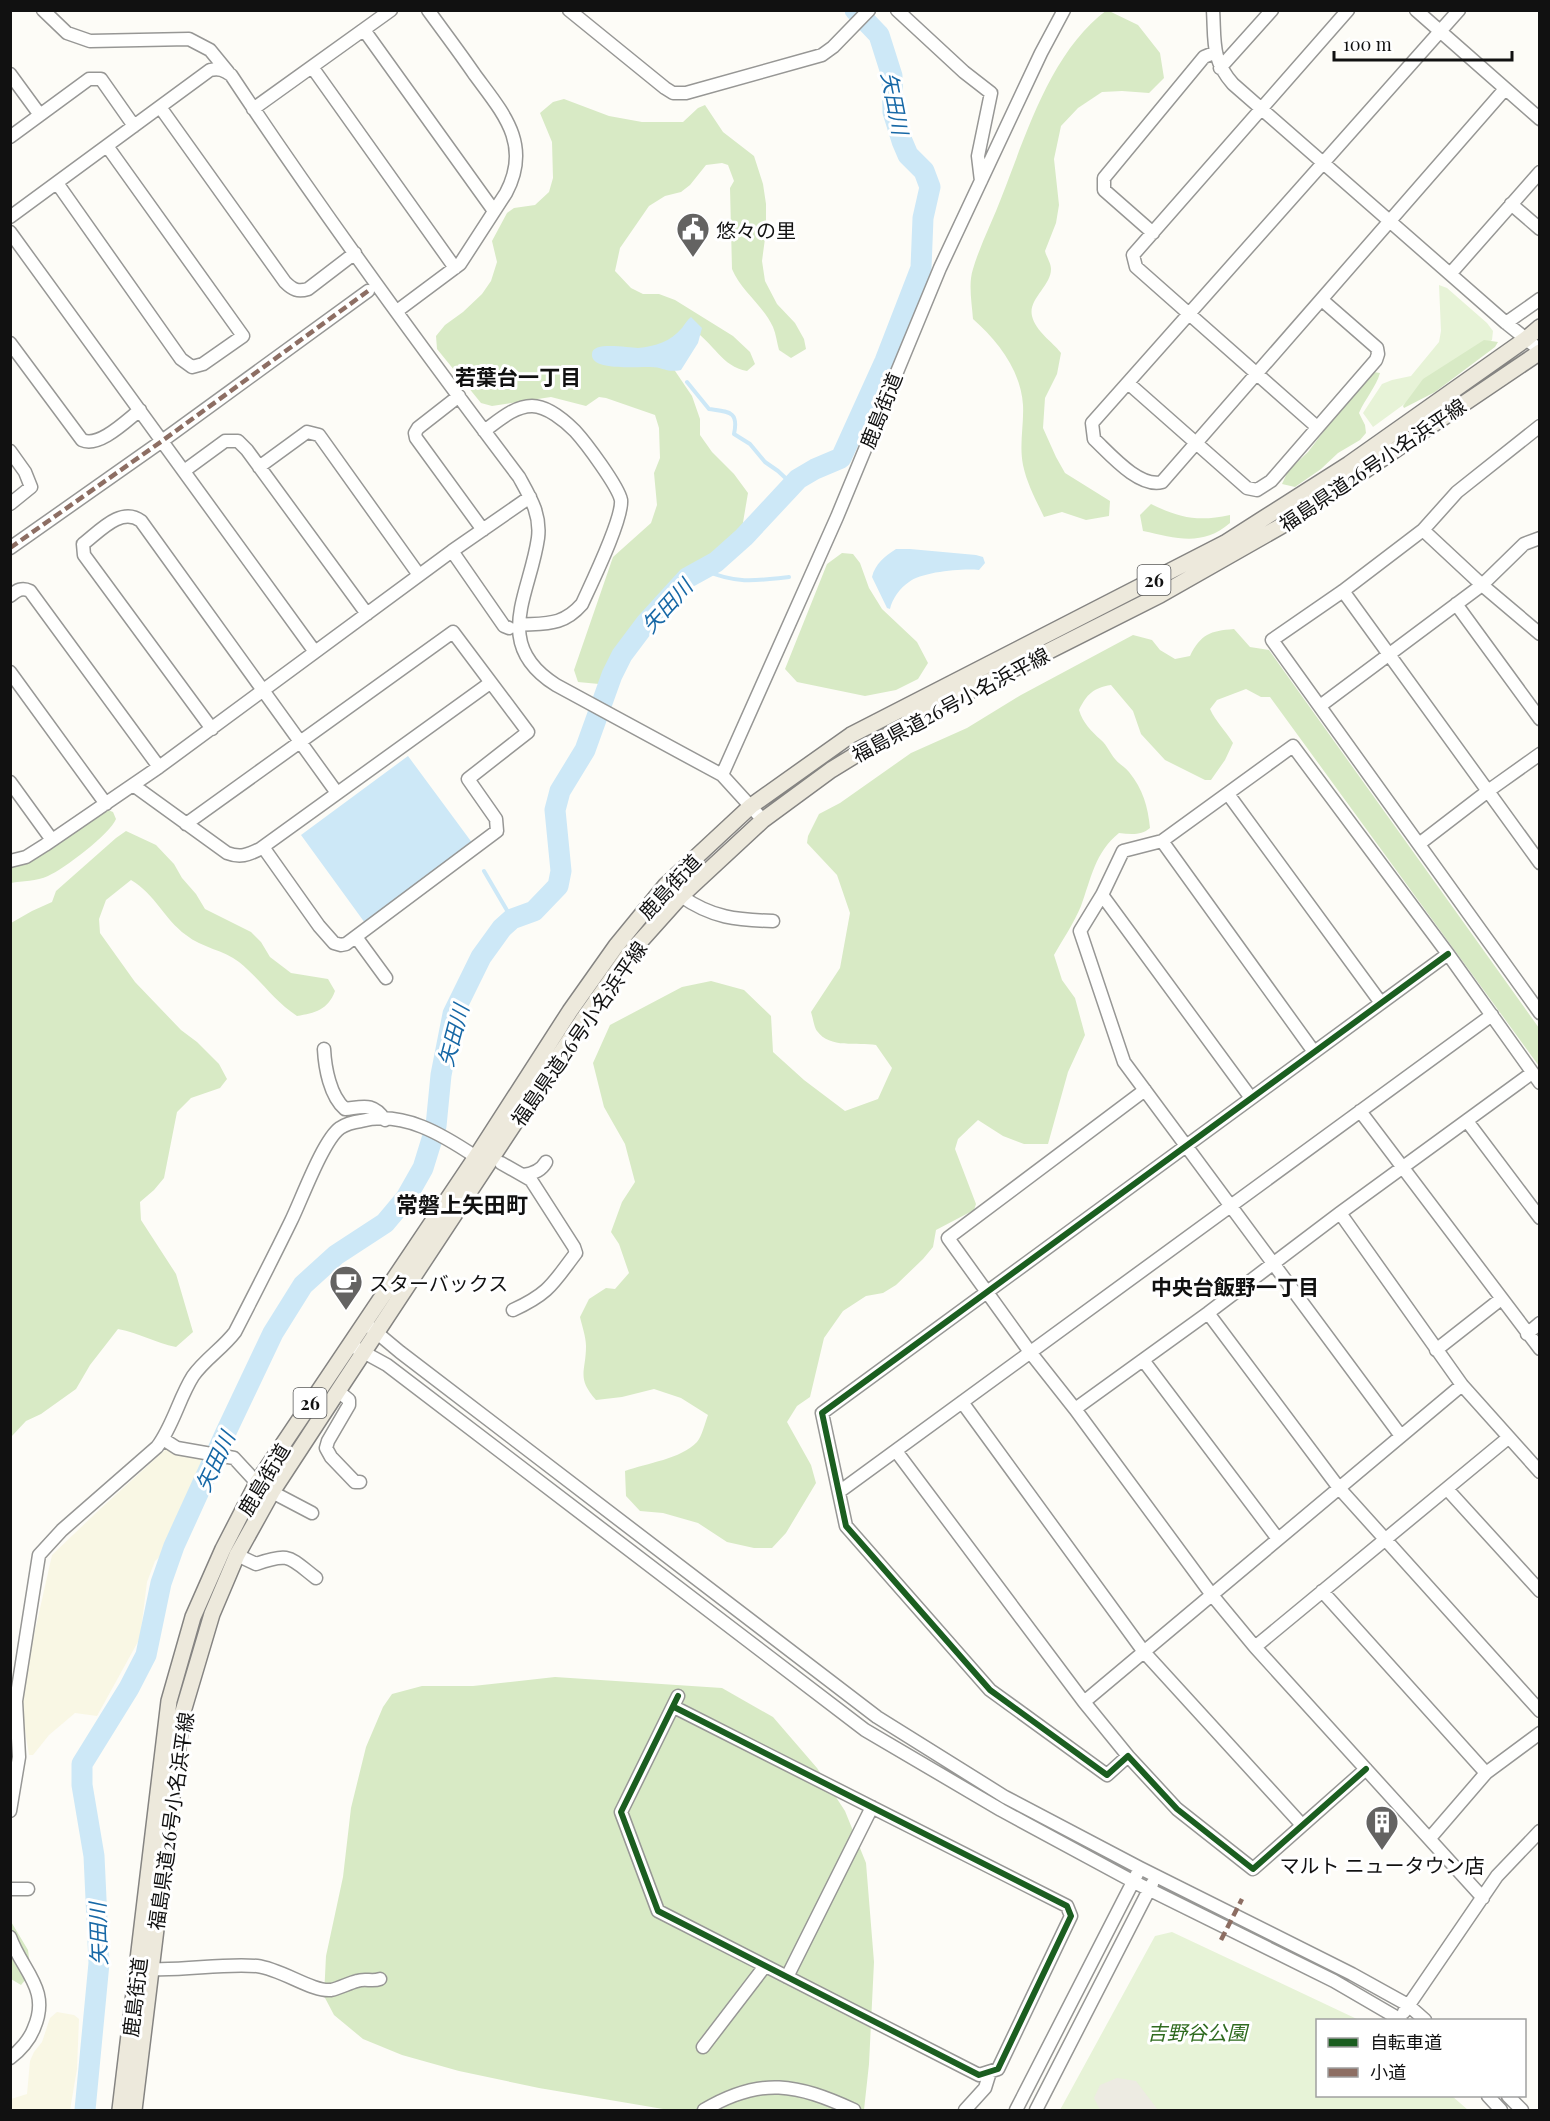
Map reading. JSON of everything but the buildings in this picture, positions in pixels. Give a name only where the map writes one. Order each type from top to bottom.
[{"type":"main road","name":"26","points":[[751,806],[851,735],[1225,543],[1349,464],[1526,339],[1539,327]]},
{"type":"main road","name":"福島県道26号小名浜平線","points":[[134,2110],[182,1715],[212,1614],[237,1556],[272,1492],[364,1353],[371,1327],[629,954],[681,896],[763,820],[831,770],[907,723],[1160,595],[1290,521],[1539,351]]},
{"type":"main road","name":"鹿島街道","points":[[120,2110],[169,1701],[193,1617],[223,1549],[257,1483],[350,1344],[371,1327],[476,1157],[570,1011],[616,946],[666,885],[751,806]]},
{"type":"street","points":[[43,10],[67,33],[90,41],[189,39],[210,50],[231,75],[355,253],[519,477],[535,506],[539,530],[536,549],[514,626],[522,648],[530,660],[548,679],[722,775],[763,820]]},
{"type":"street","points":[[253,109],[391,10]]},
{"type":"street","points":[[397,311],[455,268],[512,181],[515,168],[516,155],[511,128],[506,116],[428,10]]},
{"type":"street","points":[[569,10],[673,93],[686,93],[813,59],[833,47],[869,10]]},
{"type":"street","points":[[897,10],[964,72],[991,93],[978,156],[981,182]]},
{"type":"street","name":"鹿島街道","points":[[722,775],[837,517],[940,268],[1041,53],[1064,10]]},
{"type":"street","points":[[1213,10],[1216,52],[1220,68],[1233,84],[1539,351]]},
{"type":"street","points":[[1220,68],[1272,10]]},
{"type":"street","points":[[1317,427],[1136,267],[1133,255],[1348,10]]},
{"type":"street","points":[[1416,10],[1539,119]]},
{"type":"street","points":[[1460,10],[1092,423],[1094,439],[1133,475],[1156,484],[1162,482],[1505,89]]},
{"type":"street","points":[[364,30],[494,211]]},
{"type":"street","points":[[1153,233],[1104,190],[1104,178],[1204,57],[1216,52]]},
{"type":"street","points":[[312,67],[455,268]]},
{"type":"street","points":[[10,217],[210,70],[221,69],[231,75]]},
{"type":"street","points":[[10,74],[40,115]]},
{"type":"street","points":[[10,136],[95,78],[101,79],[134,126]]},
{"type":"street","points":[[160,107],[292,289],[300,291],[308,289],[355,253]]},
{"type":"street","points":[[57,183],[187,364],[192,367],[203,364],[243,336],[107,146]]},
{"type":"street","points":[[1451,273],[1539,172]]},
{"type":"street","points":[[1511,204],[1539,229]]},
{"type":"street","points":[[10,232],[315,652]]},
{"type":"street","points":[[10,548],[368,291]]},
{"type":"street","points":[[1506,323],[1539,299]]},
{"type":"street","points":[[1128,383],[1248,488],[1257,490],[1271,481],[1376,360],[1377,348],[1322,300]]},
{"type":"street","points":[[10,342],[82,440],[88,443],[100,440],[140,410]]},
{"type":"street","points":[[459,396],[418,428],[415,433],[416,438],[483,530]]},
{"type":"street","points":[[452,551],[504,626],[561,621],[574,614],[582,604],[616,524],[621,500],[615,486],[575,431],[549,410],[535,405],[522,406],[484,431]]},
{"type":"street","points":[[1539,426],[1457,492],[1423,530],[1343,591],[1272,640],[1539,1012]]},
{"type":"street","points":[[259,467],[307,432],[319,435],[419,575]]},
{"type":"street","points":[[184,471],[225,441],[238,441],[367,614]]},
{"type":"street","points":[[10,451],[25,472],[31,487],[10,504]]},
{"type":"street","points":[[10,861],[26,857],[159,767],[419,575],[530,497]]},
{"type":"street","points":[[212,729],[84,555],[83,544],[121,516],[129,515],[141,521],[337,794]]},
{"type":"street","points":[[1423,530],[1539,634]]},
{"type":"street","points":[[1320,706],[1482,585],[1524,544],[1539,538]]},
{"type":"street","points":[[10,596],[19,590],[30,591],[159,767]]},
{"type":"street","points":[[1343,591],[1539,863]]},
{"type":"street","points":[[1456,604],[1539,719]]},
{"type":"street","points":[[186,824],[453,632],[528,732],[468,779],[496,819],[497,831],[356,937],[341,945],[334,943],[319,926],[263,847]]},
{"type":"street","points":[[10,672],[106,804]]},
{"type":"street","points":[[133,785],[227,853],[237,857],[250,854],[263,847],[490,683]]},
{"type":"street","points":[[1075,1409],[1208,1313],[1274,1264],[1402,1167],[1467,1121],[1536,1078],[1448,954],[1293,746],[1162,841],[1122,851],[1102,895],[1080,932],[1125,1062],[1185,1146],[1231,1205],[1274,1264],[1401,1436]]},
{"type":"street","points":[[1419,844],[1539,754]]},
{"type":"street","points":[[10,782],[52,840]]},
{"type":"street","points":[[1228,794],[1381,1004]]},
{"type":"street","points":[[1162,841],[1314,1052]]},
{"type":"street","points":[[1102,895],[1251,1098]]},
{"type":"street","points":[[681,896],[709,912],[728,919],[773,921]]},
{"type":"street","points":[[356,937],[386,978]]},
{"type":"street","points":[[1128,1756],[1107,1775],[990,1690],[846,1526],[822,1413],[1448,954]]},
{"type":"street","points":[[839,1492],[1491,1015]]},
{"type":"street","points":[[324,1049],[332,1087],[341,1106],[345,1108],[367,1106],[379,1110],[385,1120]]},
{"type":"street","points":[[1145,1090],[948,1238],[1030,1352],[1075,1409],[1212,1595],[1255,1647],[1482,1898]]},
{"type":"street","points":[[1360,1111],[1539,1349]]},
{"type":"street","points":[[10,1811],[19,1757],[16,1701],[39,1555],[62,1530],[157,1447],[163,1439],[185,1390],[196,1373],[235,1332],[331,1139],[339,1129],[369,1119],[405,1121],[425,1127],[476,1157]]},
{"type":"street","points":[[1467,1121],[1539,1218]]},
{"type":"street","points":[[527,1177],[540,1170],[546,1162]]},
{"type":"street","points":[[501,1163],[536,1181],[546,1190]]},
{"type":"street","points":[[513,1310],[541,1296],[558,1279],[576,1253],[527,1177]]},
{"type":"street","points":[[1340,1213],[1461,1385],[1539,1472]]},
{"type":"street","points":[[560,1226],[576,1237]]},
{"type":"street","points":[[565,1268],[577,1258]]},
{"type":"street","points":[[1436,1350],[1501,1299]]},
{"type":"street","points":[[1208,1313],[1339,1488],[1539,1712]]},
{"type":"street","points":[[1527,1334],[1539,1323]]},
{"type":"street","points":[[371,1327],[409,1360],[877,1718],[1005,1797],[1140,1868],[1352,1974],[1408,2006],[1424,2019]]},
{"type":"street","points":[[350,1344],[387,1365],[865,1730],[1001,1810],[1134,1882],[1334,1981],[1398,2019]]},
{"type":"street","points":[[1143,1360],[1278,1539]]},
{"type":"street","points":[[1084,1702],[1461,1385]]},
{"type":"street","points":[[338,1391],[349,1400],[349,1405],[326,1448],[331,1457],[355,1482],[360,1482]]},
{"type":"street","points":[[962,1402],[1144,1652],[1302,1825]]},
{"type":"street","points":[[1255,1647],[1508,1438]]},
{"type":"street","points":[[163,1439],[177,1448],[234,1458],[257,1483]]},
{"type":"street","points":[[896,1451],[1084,1702],[1128,1756],[1177,1809],[1253,1869],[1366,1768]]},
{"type":"street","points":[[1447,1489],[1539,1591]]},
{"type":"street","points":[[272,1492],[312,1513]]},
{"type":"street","points":[[237,1556],[256,1564],[272,1557],[286,1557],[315,1578]]},
{"type":"street","points":[[1322,1591],[1486,1773]]},
{"type":"street","points":[[676,1702],[872,1807],[1067,1906],[1071,1916],[998,2069],[979,2075],[658,1911],[621,1812],[676,1702]]},
{"type":"street","points":[[1430,1838],[1486,1773],[1539,1732]]},
{"type":"street","points":[[787,1977],[872,1807]]},
{"type":"street","points":[[1401,2019],[1497,1876],[1539,1831]]},
{"type":"street","points":[[1016,2110],[1140,1868]]},
{"type":"street","points":[[1036,2110],[1156,1874]]},
{"type":"street","points":[[10,1889],[28,1889]]},
{"type":"street","points":[[10,1937],[36,1986],[40,2002],[38,2019],[32,2033],[10,2058]]},
{"type":"street","points":[[150,1969],[258,1966],[276,1969],[321,1989],[331,1990],[359,1980],[380,1979]]},
{"type":"street","points":[[703,2047],[765,1966]]},
{"type":"street","points":[[965,2110],[985,2088],[990,2072]]},
{"type":"street","points":[[704,2110],[738,2094],[777,2086],[819,2094],[854,2110]]},
{"type":"street","points":[[1489,2097],[1501,2110]]},
{"type":"street","points":[[1509,2097],[1522,2110]]},
{"type":"shaded area","points":[[166,1449],[208,1461],[167,1550],[155,1561],[147,1582],[140,1638],[97,1716],[75,1713],[49,1735],[33,1755],[29,1755],[22,1712],[25,1675],[52,1555]]},
{"type":"shaded area","points":[[57,2012],[74,2015],[79,2019],[77,2069],[70,2110],[11,2110],[11,2099],[27,2094],[30,2061],[42,2042],[50,2018]]},
{"type":"shaded area","points":[[1117,2078],[1136,2081],[1158,2110],[1100,2110],[1094,2098],[1100,2085]]},
{"type":"green space","points":[[1107,10],[1138,25],[1160,53],[1164,78],[1149,93],[1102,92],[1078,108],[1061,126],[1054,159],[1059,205],[1056,223],[1045,251],[1051,267],[1050,275],[1036,298],[1032,310],[1037,327],[1061,353],[1057,374],[1045,398],[1043,428],[1065,473],[1110,501],[1109,516],[1086,520],[1062,512],[1044,517],[1029,485],[1023,465],[1021,450],[1023,405],[1018,380],[999,347],[973,319],[971,281],[979,251],[1042,96],[1070,48],[1087,27]]},
{"type":"green space","points":[[564,99],[609,116],[642,122],[683,122],[698,108],[705,105],[723,132],[754,156],[763,184],[766,204],[766,231],[762,261],[765,281],[777,304],[795,323],[804,339],[806,349],[791,358],[779,350],[769,319],[732,269],[730,188],[734,181],[728,165],[722,163],[706,165],[690,185],[681,192],[665,196],[649,206],[620,248],[615,271],[631,288],[643,294],[659,294],[675,300],[733,336],[750,352],[755,364],[747,371],[738,369],[693,330],[669,362],[692,396],[700,419],[700,435],[748,493],[740,540],[733,554],[658,613],[629,652],[599,684],[578,682],[574,670],[613,557],[651,523],[657,505],[654,473],[660,458],[659,428],[655,415],[599,397],[586,406],[551,397],[492,406],[481,403],[437,349],[436,336],[445,325],[482,294],[491,281],[497,262],[492,241],[507,213],[514,208],[535,205],[549,192],[553,178],[552,142],[540,113],[553,102]]},
{"type":"green space","points":[[1439,285],[1447,288],[1487,323],[1493,331],[1492,340],[1373,427],[1363,413],[1382,384],[1411,376],[1439,342],[1441,331]]},
{"type":"green space","points":[[1484,340],[1498,342],[1495,347],[1435,392],[1404,408],[1403,406],[1423,379]]},
{"type":"green space","points":[[1374,372],[1380,373],[1359,413],[1366,433],[1360,440],[1338,453],[1321,469],[1295,487],[1282,484],[1288,471],[1308,452],[1346,402]]},
{"type":"green space","points":[[1151,504],[1171,513],[1189,517],[1208,518],[1230,515],[1230,523],[1220,531],[1199,538],[1178,538],[1143,531],[1140,515]]},
{"type":"green space","points":[[842,553],[853,554],[860,563],[869,588],[882,609],[917,642],[928,663],[918,679],[896,690],[865,696],[797,682],[785,669],[827,564]]},
{"type":"green space","points":[[1234,629],[1250,647],[1269,650],[1539,1028],[1539,1066],[1270,697],[1261,697],[1246,689],[1217,700],[1210,709],[1233,743],[1225,760],[1211,780],[1205,780],[1165,760],[1141,734],[1133,711],[1111,685],[1095,690],[1079,710],[1088,726],[1138,785],[1146,806],[1150,828],[1139,833],[1119,833],[1104,849],[1081,906],[1054,955],[1062,980],[1075,998],[1085,1035],[1068,1072],[1048,1144],[1024,1144],[1003,1136],[978,1120],[958,1139],[955,1149],[976,1204],[974,1210],[936,1230],[933,1247],[923,1259],[896,1285],[883,1293],[866,1296],[843,1311],[824,1338],[810,1397],[797,1406],[787,1422],[811,1465],[816,1483],[786,1533],[772,1548],[754,1548],[727,1542],[698,1523],[663,1513],[640,1511],[626,1496],[625,1471],[673,1457],[690,1448],[699,1439],[708,1415],[681,1398],[654,1389],[622,1397],[596,1400],[584,1380],[586,1343],[580,1317],[589,1299],[606,1288],[615,1289],[629,1273],[619,1244],[611,1232],[622,1202],[635,1182],[625,1144],[604,1107],[593,1063],[610,1025],[682,987],[711,981],[744,990],[771,1016],[773,1052],[804,1080],[845,1111],[878,1099],[892,1068],[876,1045],[836,1043],[822,1037],[814,1025],[811,1012],[840,968],[850,913],[837,875],[807,843],[819,814],[840,803],[911,753],[967,728],[1021,695],[1133,635],[1152,640],[1160,650],[1175,659],[1190,656],[1202,638],[1207,635]]},
{"type":"green space","points":[[108,810],[113,812],[116,819],[112,825],[75,859],[44,878],[11,883],[10,865],[97,814]]},
{"type":"green space","points":[[126,831],[156,845],[174,864],[205,909],[251,932],[261,942],[270,957],[291,973],[328,979],[335,991],[325,1006],[310,1014],[297,1016],[281,1004],[239,962],[199,943],[178,929],[147,892],[131,880],[106,900],[99,919],[100,933],[135,982],[181,1030],[219,1064],[227,1079],[220,1088],[191,1098],[177,1112],[164,1178],[140,1202],[141,1220],[176,1274],[193,1332],[176,1347],[118,1329],[90,1365],[76,1389],[41,1414],[26,1421],[11,1437],[11,923],[52,902],[56,891]]},
{"type":"green space","points":[[555,1677],[722,1688],[773,1717],[817,1768],[845,1811],[866,1863],[874,1962],[869,2064],[864,2110],[669,2110],[539,2088],[459,2071],[402,2055],[363,2039],[334,2015],[324,1996],[326,1956],[343,1877],[351,1808],[366,1747],[383,1707],[392,1694],[422,1686],[473,1686]]},
{"type":"green space","points":[[10,1920],[28,1950],[31,1973],[21,1985],[11,1979]]},
{"type":"green space","name":"吉野谷公園","points":[[1172,1932],[1357,2019],[1316,2019],[1316,2097],[1453,2097],[1468,2110],[1060,2110],[1155,1936]]},
{"type":"water","points":[[691,317],[702,328],[698,343],[681,370],[607,366],[593,360],[594,350],[604,346],[638,348],[662,342],[673,337]]},
{"type":"water","points":[[896,549],[976,555],[983,557],[985,563],[979,570],[942,572],[915,579],[900,591],[890,609],[887,608],[872,577],[881,561]]},
{"type":"water","points":[[408,756],[473,844],[365,923],[301,835]]},
{"type":"waterway","name":"矢田川","points":[[85,2110],[99,1963],[94,1856],[82,1785],[82,1764],[129,1688],[146,1655],[161,1583],[174,1546],[273,1333],[303,1285],[336,1255],[385,1223],[406,1198],[423,1168],[436,1126],[441,1075],[453,1014],[481,957],[502,928],[512,919],[534,911],[558,886],[561,871],[555,810],[560,791],[585,750],[612,675],[622,655],[646,623],[687,578],[716,562],[744,537],[798,479],[841,458],[885,361],[921,268],[923,218],[930,187],[924,171],[908,155],[902,141],[893,112],[892,76],[879,35],[855,10]]},
{"type":"waterway","points":[[687,382],[709,409],[731,414],[735,421],[734,434],[750,444],[765,462],[793,485]]},
{"type":"waterway","points":[[704,570],[726,578],[746,580],[789,577]]},
{"type":"waterway","points":[[484,871],[512,919]]},
{"type":"marked path","points":[[10,548],[368,291]]},
{"type":"marked path","points":[[1221,1940],[1242,1899]]},
{"type":"cycle path","points":[[1366,1769],[1253,1869],[1177,1809],[1128,1756],[1107,1775],[990,1690],[846,1526],[822,1413],[1448,954]]},
{"type":"cycle path","points":[[674,1707],[1067,1906],[1071,1916],[998,2069],[979,2075],[658,1911],[621,1812],[678,1696]]},
{"type":"place","name":"悠々の里","points":[[693,258]]},
{"type":"place","name":"スターバックス","points":[[346,1311]]},
{"type":"place","name":"マルト ニュータウン店","points":[[1382,1851]]},
{"type":"district","name":"若葉台一丁目","points":[[518,376]]},
{"type":"district","name":"常磐上矢田町","points":[[462,1204]]},
{"type":"district","name":"中央台飯野一丁目","points":[[1235,1286]]}]
